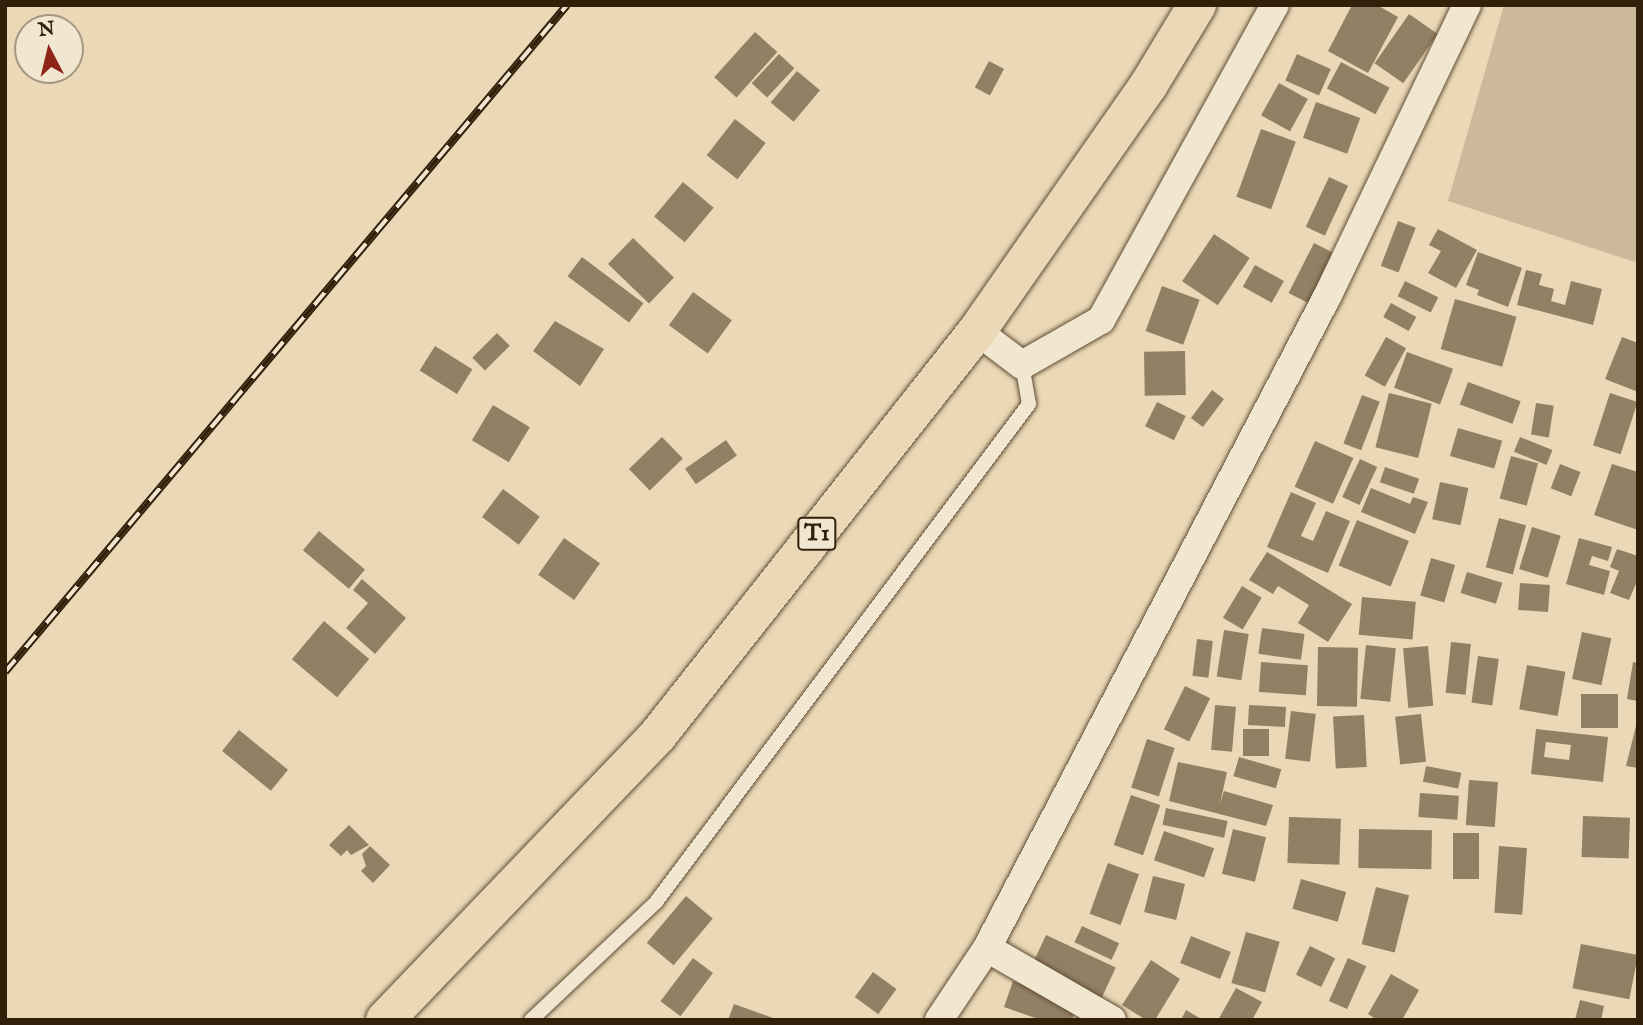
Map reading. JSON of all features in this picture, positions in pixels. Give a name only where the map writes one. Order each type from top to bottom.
[{"type":"highway","name":"T1","points":[[385,1020],[658,735],[977,331],[1148,86],[1197,5]]},
{"type":"street","points":[[977,331],[1022,365],[1101,320],[1275,5]]},
{"type":"street","points":[[939,1020],[986,947],[1328,295],[1466,5]]},
{"type":"street","points":[[986,947],[1112,1020]]},
{"type":"lane","points":[[531,1020],[656,902],[1029,404],[1022,365]]},
{"type":"shaded area","points":[[1504,5],[1638,5],[1638,263],[1448,201]]},
{"type":"building","points":[[1352,5],[1377,5],[1398,17],[1368,73],[1328,51]]},
{"type":"building","points":[[1409,14],[1438,34],[1403,83],[1375,63]]},
{"type":"building","points":[[755,32],[777,52],[736,97],[714,77]]},
{"type":"building","points":[[779,54],[794,68],[767,98],[752,83]]},
{"type":"building","points":[[1297,54],[1331,69],[1319,96],[1285,80]]},
{"type":"building","points":[[989,61],[1004,69],[990,95],[975,87]]},
{"type":"building","points":[[1341,62],[1390,88],[1375,114],[1327,88]]},
{"type":"building","points":[[797,71],[820,90],[794,122],[771,102]]},
{"type":"building","points":[[1279,83],[1308,99],[1290,131],[1261,115]]},
{"type":"building","points":[[1316,102],[1360,118],[1347,154],[1303,138]]},
{"type":"building","points":[[735,119],[766,143],[737,179],[707,155]]},
{"type":"building","points":[[1261,129],[1296,142],[1271,209],[1236,197]]},
{"type":"building","points":[[1329,177],[1348,186],[1325,236],[1306,227]]},
{"type":"building","points":[[683,182],[714,208],[685,242],[654,216]]},
{"type":"building","points":[[1398,221],[1416,228],[1399,273],[1381,266]]},
{"type":"building","points":[[1438,229],[1477,250],[1456,288],[1428,273],[1441,251],[1429,245]]},
{"type":"building","points":[[1214,234],[1250,258],[1218,305],[1182,281]]},
{"type":"building","points":[[633,238],[674,278],[649,303],[608,264]]},
{"type":"building","points":[[1314,243],[1334,253],[1308,303],[1289,293]]},
{"type":"building","points":[[1478,252],[1522,268],[1508,307],[1477,295],[1479,290],[1466,285]]},
{"type":"building","points":[[582,257],[643,303],[629,323],[568,276]]},
{"type":"building","points":[[1255,265],[1284,281],[1272,303],[1243,287]]},
{"type":"building","points":[[1526,270],[1542,274],[1539,285],[1554,289],[1551,301],[1565,305],[1571,281],[1602,289],[1593,325],[1517,305]]},
{"type":"building","points":[[1405,281],[1438,297],[1431,312],[1398,296]]},
{"type":"building","points":[[1162,286],[1200,300],[1183,345],[1146,331]]},
{"type":"building","points":[[693,292],[732,320],[708,353],[669,325]]},
{"type":"building","points":[[1455,299],[1517,317],[1502,367],[1441,349]]},
{"type":"building","points":[[1391,303],[1416,317],[1409,331],[1383,317]]},
{"type":"building","points":[[555,321],[604,349],[580,386],[533,351]]},
{"type":"building","points":[[497,333],[510,346],[485,370],[472,358]]},
{"type":"building","points":[[1386,337],[1406,348],[1385,387],[1365,375]]},
{"type":"building","points":[[1622,337],[1638,343],[1638,392],[1605,379]]},
{"type":"building","points":[[435,346],[472,369],[457,394],[420,371]]},
{"type":"building","points":[[1185,351],[1186,395],[1145,396],[1144,352]]},
{"type":"building","points":[[1407,352],[1453,369],[1440,404],[1394,388]]},
{"type":"building","points":[[1468,382],[1521,401],[1512,424],[1460,405]]},
{"type":"building","points":[[1212,390],[1224,399],[1203,427],[1191,418]]},
{"type":"building","points":[[1389,393],[1432,404],[1418,458],[1375,447]]},
{"type":"building","points":[[1610,393],[1638,402],[1621,454],[1593,445]]},
{"type":"building","points":[[1362,395],[1380,402],[1361,450],[1343,444]]},
{"type":"building","points":[[1157,402],[1186,416],[1174,440],[1145,426]]},
{"type":"building","points":[[1536,403],[1554,406],[1549,437],[1531,435]]},
{"type":"building","points":[[493,405],[530,427],[509,462],[472,440]]},
{"type":"building","points":[[1458,428],[1502,441],[1494,469],[1450,456]]},
{"type":"building","points":[[662,437],[683,459],[650,491],[629,469]]},
{"type":"building","points":[[1520,437],[1552,450],[1546,465],[1514,452]]},
{"type":"building","points":[[726,440],[737,456],[696,484],[685,469]]},
{"type":"building","points":[[1315,441],[1353,458],[1333,504],[1295,487]]},
{"type":"building","points":[[1511,456],[1538,463],[1527,506],[1500,499]]},
{"type":"building","points":[[1360,459],[1377,467],[1359,505],[1342,497]]},
{"type":"building","points":[[1560,464],[1581,472],[1571,496],[1551,488]]},
{"type":"building","points":[[1612,464],[1638,472],[1638,530],[1594,515]]},
{"type":"building","points":[[1385,467],[1419,479],[1414,494],[1380,482]]},
{"type":"building","points":[[1440,482],[1468,488],[1460,525],[1432,519]]},
{"type":"building","points":[[1371,488],[1410,504],[1413,497],[1428,502],[1415,534],[1361,512]]},
{"type":"building","points":[[503,489],[540,517],[519,545],[482,517]]},
{"type":"building","points":[[1291,492],[1316,503],[1301,536],[1313,541],[1326,511],[1350,521],[1328,573],[1267,547]]},
{"type":"building","points":[[1499,518],[1526,525],[1513,575],[1486,567]]},
{"type":"building","points":[[1357,520],[1409,541],[1391,586],[1339,565]]},
{"type":"building","points":[[1532,527],[1561,536],[1548,578],[1519,569]]},
{"type":"building","points":[[319,531],[365,570],[349,589],[303,550]]},
{"type":"building","points":[[564,538],[600,563],[574,600],[538,575]]},
{"type":"building","points":[[1579,538],[1612,547],[1608,561],[1592,556],[1589,565],[1610,571],[1604,595],[1566,584]]},
{"type":"building","points":[[1617,549],[1638,556],[1638,579],[1629,600],[1610,593],[1619,571],[1610,567]]},
{"type":"building","points":[[1267,552],[1352,604],[1328,642],[1298,623],[1309,605],[1278,586],[1273,594],[1249,580]]},
{"type":"building","points":[[1431,558],[1455,565],[1444,602],[1420,595]]},
{"type":"building","points":[[1467,572],[1502,583],[1496,604],[1461,593]]},
{"type":"building","points":[[362,579],[406,618],[375,654],[346,628],[368,603],[353,590]]},
{"type":"building","points":[[1520,583],[1550,585],[1548,612],[1518,610]]},
{"type":"building","points":[[1242,586],[1262,598],[1243,630],[1223,618]]},
{"type":"building","points":[[1362,597],[1416,602],[1412,640],[1359,635]]},
{"type":"building","points":[[324,621],[369,659],[337,697],[292,659]]},
{"type":"building","points":[[1262,628],[1305,634],[1301,660],[1258,654]]},
{"type":"building","points":[[1224,630],[1249,634],[1241,680],[1217,676]]},
{"type":"building","points":[[1582,632],[1611,638],[1601,685],[1572,679]]},
{"type":"building","points":[[1197,639],[1213,641],[1208,678],[1192,676]]},
{"type":"building","points":[[1451,642],[1471,644],[1466,695],[1446,693]]},
{"type":"building","points":[[1366,645],[1396,648],[1390,702],[1360,699]]},
{"type":"building","points":[[1428,646],[1433,706],[1408,708],[1403,648]]},
{"type":"building","points":[[1318,647],[1358,648],[1357,707],[1317,706]]},
{"type":"building","points":[[1478,656],[1499,659],[1492,705],[1471,703]]},
{"type":"building","points":[[1261,662],[1308,665],[1306,695],[1259,692]]},
{"type":"building","points":[[1633,662],[1638,663],[1638,701],[1627,699]]},
{"type":"building","points":[[1527,665],[1565,672],[1558,716],[1519,709]]},
{"type":"building","points":[[1185,686],[1210,698],[1189,741],[1164,729]]},
{"type":"building","points":[[1581,694],[1618,694],[1618,728],[1581,728]]},
{"type":"building","points":[[1215,705],[1236,707],[1232,752],[1211,750]]},
{"type":"building","points":[[1249,705],[1286,707],[1285,727],[1248,725]]},
{"type":"building","points":[[1291,711],[1316,714],[1310,762],[1285,759]]},
{"type":"building","points":[[1421,714],[1426,762],[1400,764],[1395,717]]},
{"type":"building","points":[[1364,715],[1367,767],[1336,769],[1333,717]]},
{"type":"building","points":[[1638,718],[1638,768],[1626,766]]},
{"type":"building","points":[[1243,729],[1269,729],[1269,756],[1243,756]]},
{"type":"building","points":[[1536,729],[1608,737],[1603,782],[1531,774]],"holes":[[[1546,742],[1571,745],[1569,760],[1544,757]]]},
{"type":"building","points":[[239,730],[288,770],[271,791],[222,751]]},
{"type":"building","points":[[1147,739],[1175,748],[1159,796],[1131,788]]},
{"type":"building","points":[[1239,757],[1281,769],[1276,788],[1233,776]]},
{"type":"building","points":[[1178,762],[1227,772],[1220,804],[1224,791],[1273,805],[1266,826],[1169,801]]},
{"type":"building","points":[[1426,766],[1461,773],[1458,789],[1423,782]]},
{"type":"building","points":[[1469,780],[1498,782],[1495,827],[1466,825]]},
{"type":"building","points":[[1420,793],[1459,796],[1457,820],[1418,817]]},
{"type":"building","points":[[1131,795],[1160,805],[1143,855],[1114,845]]},
{"type":"building","points":[[1166,808],[1228,821],[1224,838],[1162,825]]},
{"type":"building","points":[[1583,816],[1630,818],[1629,859],[1582,857]]},
{"type":"building","points":[[1289,817],[1341,819],[1339,865],[1287,863]]},
{"type":"building","points":[[349,825],[369,845],[351,855],[347,850],[341,856],[329,845]]},
{"type":"building","points":[[1233,829],[1266,837],[1255,882],[1222,874]]},
{"type":"building","points":[[1359,829],[1432,830],[1431,869],[1358,868]]},
{"type":"building","points":[[1164,831],[1214,848],[1204,878],[1154,860]]},
{"type":"building","points":[[1453,833],[1479,833],[1479,879],[1453,879]]},
{"type":"building","points":[[370,846],[390,865],[373,883],[361,871],[366,866],[362,854]]},
{"type":"building","points":[[1499,846],[1527,848],[1522,915],[1494,913]]},
{"type":"building","points":[[1108,863],[1139,874],[1121,925],[1090,914]]},
{"type":"building","points":[[1153,876],[1185,884],[1176,920],[1144,912]]},
{"type":"building","points":[[1301,879],[1346,892],[1338,922],[1292,909]]},
{"type":"building","points":[[1376,887],[1409,895],[1395,952],[1362,944]]},
{"type":"building","points":[[686,896],[713,918],[674,965],[647,943]]},
{"type":"building","points":[[1082,926],[1119,943],[1112,960],[1074,942]]},
{"type":"building","points":[[1246,932],[1280,942],[1265,993],[1231,983]]},
{"type":"building","points":[[1046,935],[1116,968],[1099,1003],[1030,970]]},
{"type":"building","points":[[1191,936],[1231,952],[1220,979],[1180,963]]},
{"type":"building","points":[[1581,944],[1638,955],[1629,999],[1572,988]]},
{"type":"building","points":[[1310,946],[1335,958],[1321,987],[1296,975]]},
{"type":"building","points":[[693,958],[713,973],[680,1016],[661,1001]]},
{"type":"building","points":[[1348,958],[1366,966],[1347,1009],[1329,1001]]},
{"type":"building","points":[[1151,960],[1180,979],[1155,1020],[1146,1020],[1122,1005]]},
{"type":"building","points":[[873,972],[896,989],[878,1014],[855,997]]},
{"type":"building","points":[[1391,974],[1419,990],[1402,1020],[1377,1020],[1368,1014]]},
{"type":"building","points":[[1013,981],[1077,1004],[1072,1020],[1041,1020],[1004,1007]]},
{"type":"building","points":[[1236,988],[1262,1002],[1252,1020],[1218,1020]]},
{"type":"building","points":[[1580,1000],[1604,1006],[1601,1020],[1575,1020]]},
{"type":"building","points":[[734,1004],[776,1019],[776,1020],[728,1020]]},
{"type":"building","points":[[1186,1010],[1203,1020],[1181,1020]]},
{"type":"railway","points":[[5,672],[567,5]]}]
